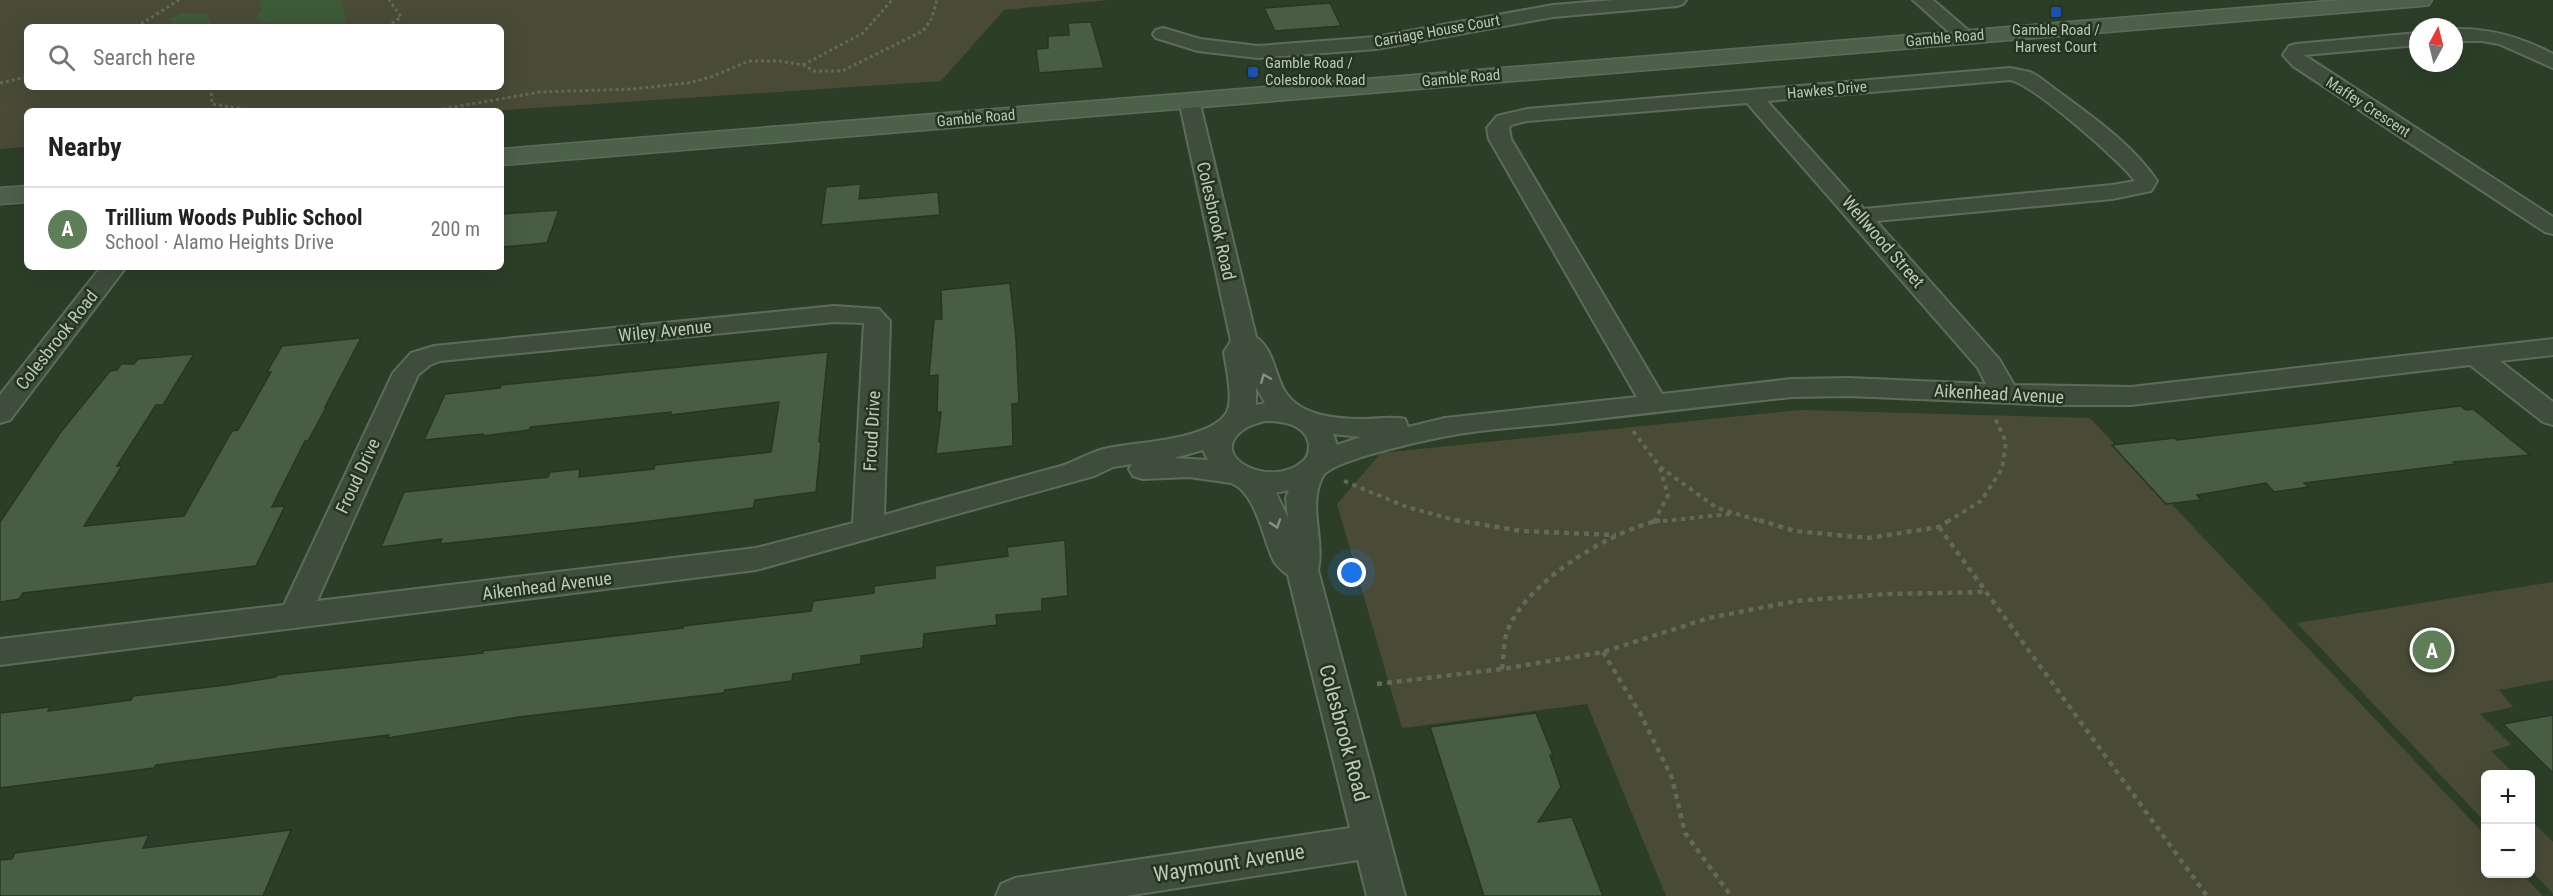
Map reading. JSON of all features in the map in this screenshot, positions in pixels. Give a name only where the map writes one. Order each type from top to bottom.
[{"type":"main road","name":"Gamble Road","points":[[504,157],[2421,0]]},
{"type":"main road","points":[[0,196],[24,194]]},
{"type":"street","name":"Carriage House Court","points":[[1162,34],[1198,45],[1258,52],[1376,43],[1553,11],[1677,0]]},
{"type":"street","points":[[1922,0],[1966,37]]},
{"type":"street","points":[[2463,36],[2484,35],[2503,38],[2520,44],[2553,62]]},
{"type":"street","name":"Maffey Crescent","points":[[2409,40],[2296,50],[2293,55],[2300,62],[2553,227]]},
{"type":"street","name":"Hawkes Drive","points":[[1654,403],[1500,139],[1498,129],[1504,120],[1514,116],[2000,75],[2023,76],[2129,161],[2145,176],[2146,181],[2143,186],[2112,192],[1860,216]]},
{"type":"street","name":"Wellwood Street","points":[[1752,96],[1990,365],[1998,401]]},
{"type":"street","name":"Colesbrook Road","points":[[1189,100],[1244,341],[1255,349],[1272,393],[1299,418]]},
{"type":"street","name":"Colesbrook Road","points":[[0,414],[112,270]]},
{"type":"street","name":"Wiley Avenue","points":[[440,353],[854,312],[870,314],[877,321],[877,332]]},
{"type":"street","name":"Froud Drive","points":[[868,530],[877,332]]},
{"type":"street","name":"Colesbrook Road","points":[[1230,425],[1243,407],[1237,352],[1244,341]]},
{"type":"street","name":"Aikenhead Avenue","points":[[1299,418],[1362,428],[1415,425],[1445,427],[1792,388],[1820,387],[1998,401],[2102,398],[2553,347]]},
{"type":"street","name":"Froud Drive","points":[[294,617],[406,373],[415,361],[427,355],[440,353]]},
{"type":"street","points":[[2476,356],[2553,416]]},
{"type":"street","points":[[1262,412],[1299,418],[1318,431],[1324,442],[1322,471],[1282,482],[1264,483],[1241,477],[1222,464],[1217,453],[1217,441],[1230,425],[1262,412]]},
{"type":"street","name":"Aikenhead Avenue","points":[[0,652],[722,564],[794,550],[868,530],[1084,469],[1107,458],[1183,447],[1230,425]]},
{"type":"street","name":"Aikenhead Avenue","points":[[1322,471],[1352,450],[1376,443],[1411,438],[1445,427]]},
{"type":"street","name":"Aikenhead Avenue","points":[[1084,469],[1110,473],[1189,467],[1241,477]]},
{"type":"street","name":"Colesbrook Road","points":[[1322,471],[1300,498],[1306,554],[1302,570],[1386,896]]},
{"type":"street","name":"Colesbrook Road","points":[[1241,477],[1268,502],[1287,557],[1302,570]]},
{"type":"street","name":"Waymount Avenue","points":[[1015,896],[1372,841]]},
{"type":"path","points":[[141,24],[178,0]]},
{"type":"path","points":[[389,0],[401,17],[391,24]]},
{"type":"path","points":[[803,65],[863,33],[892,0]]},
{"type":"path","points":[[448,108],[540,92],[621,90],[688,83],[711,77],[749,62],[780,61],[803,65],[814,71],[842,71],[923,31],[932,18],[937,0]]},
{"type":"path","points":[[0,83],[24,79]]},
{"type":"path","points":[[211,90],[212,104],[237,108]]},
{"type":"path","points":[[1633,431],[1660,467],[1717,508],[1795,531],[1869,538],[1939,527],[1981,501],[2002,469],[2006,442],[1998,401]]},
{"type":"path","points":[[1653,523],[1668,495],[1660,467]]},
{"type":"path","points":[[1322,471],[1427,514],[1489,528],[1547,535],[1617,535]]},
{"type":"path","points":[[1502,669],[1508,630],[1532,596],[1571,559],[1617,535],[1664,519],[1734,514]]},
{"type":"path","points":[[1939,527],[2207,896]]},
{"type":"path","points":[[1377,684],[1502,669],[1603,652],[1709,618],[1796,601],[1887,594],[1985,592]]},
{"type":"path","points":[[1603,652],[1641,715],[1672,778],[1685,833],[1731,896]]},
{"type":"shaded area","points":[[0,0],[1108,0],[1004,10],[941,81],[504,110],[504,108],[24,108],[24,147],[0,149]]},
{"type":"shaded area","points":[[259,0],[339,0],[342,1],[346,21],[339,24],[271,24],[255,18],[262,10]]},
{"type":"shaded area","points":[[182,13],[207,14],[211,24],[170,24],[175,21],[167,20]]},
{"type":"shaded area","points":[[1800,410],[2090,418],[2481,831],[2481,878],[2526,878],[2543,896],[1666,896],[1587,704],[1402,728],[1337,504],[1381,453]]},
{"type":"shaded area","points":[[2553,582],[2553,680],[2499,690],[2513,707],[2480,714],[2511,745],[2491,751],[2511,770],[2481,770],[2481,818],[2297,623]]},
{"type":"shaded area","points":[[2535,824],[2553,842],[2553,894],[2535,874]]},
{"type":"building","points":[[1330,3],[1341,26],[1275,31],[1264,8]]},
{"type":"building","points":[[1091,22],[1104,68],[1039,73],[1036,49],[1048,48],[1048,36],[1069,35],[1068,23]]},
{"type":"building","points":[[861,184],[859,199],[938,192],[940,215],[821,225],[826,187]]},
{"type":"building","points":[[559,210],[547,243],[504,247],[504,214]]},
{"type":"building","points":[[1010,283],[1019,403],[1012,404],[1013,446],[936,454],[941,412],[937,412],[938,375],[929,376],[934,319],[942,319],[941,290]]},
{"type":"building","points":[[361,338],[272,507],[285,506],[256,566],[23,593],[19,599],[0,602],[0,522],[60,433],[110,371],[117,370],[121,364],[134,364],[138,359],[194,354],[163,405],[156,405],[117,466],[122,466],[84,526],[184,516],[232,431],[238,430],[271,372],[267,372],[282,346]]},
{"type":"building","points":[[828,352],[816,492],[755,500],[753,508],[635,523],[440,544],[442,539],[381,547],[404,492],[548,477],[550,472],[580,469],[579,477],[654,469],[655,465],[771,452],[779,402],[670,415],[671,412],[531,427],[529,430],[483,436],[483,434],[424,440],[445,394],[500,388],[501,385]]},
{"type":"building","points":[[2460,406],[2466,410],[2473,409],[2530,455],[2453,462],[2456,464],[2304,483],[2309,487],[2274,492],[2266,483],[2197,495],[2201,500],[2166,504],[2112,445],[2175,438],[2177,440]]},
{"type":"building","points":[[1065,540],[1068,596],[1042,599],[1042,611],[996,615],[997,625],[924,634],[923,648],[861,656],[861,664],[793,674],[792,681],[725,690],[724,693],[519,717],[387,738],[389,735],[0,788],[0,713],[50,707],[48,711],[131,700],[133,696],[226,685],[277,675],[483,653],[483,651],[811,611],[813,601],[874,593],[874,586],[935,578],[935,566],[1008,556],[1007,547]]},
{"type":"building","points":[[1536,713],[1553,755],[1550,755],[1561,787],[1538,822],[1572,817],[1603,896],[1484,896],[1430,727]]},
{"type":"building","points":[[2553,715],[2553,773],[2503,724]]},
{"type":"building","points":[[291,830],[263,896],[0,896],[0,860],[12,859],[15,853],[149,835],[143,848]]},
{"type":"place","name":"Gamble Road / Harvest Court","points":[[2056,12]]},
{"type":"place","name":"Gamble Road / Colesbrook Road","points":[[1253,72]]},
{"type":"place","name":"Trillium Woods Public School","points":[[2432,650]]}]
